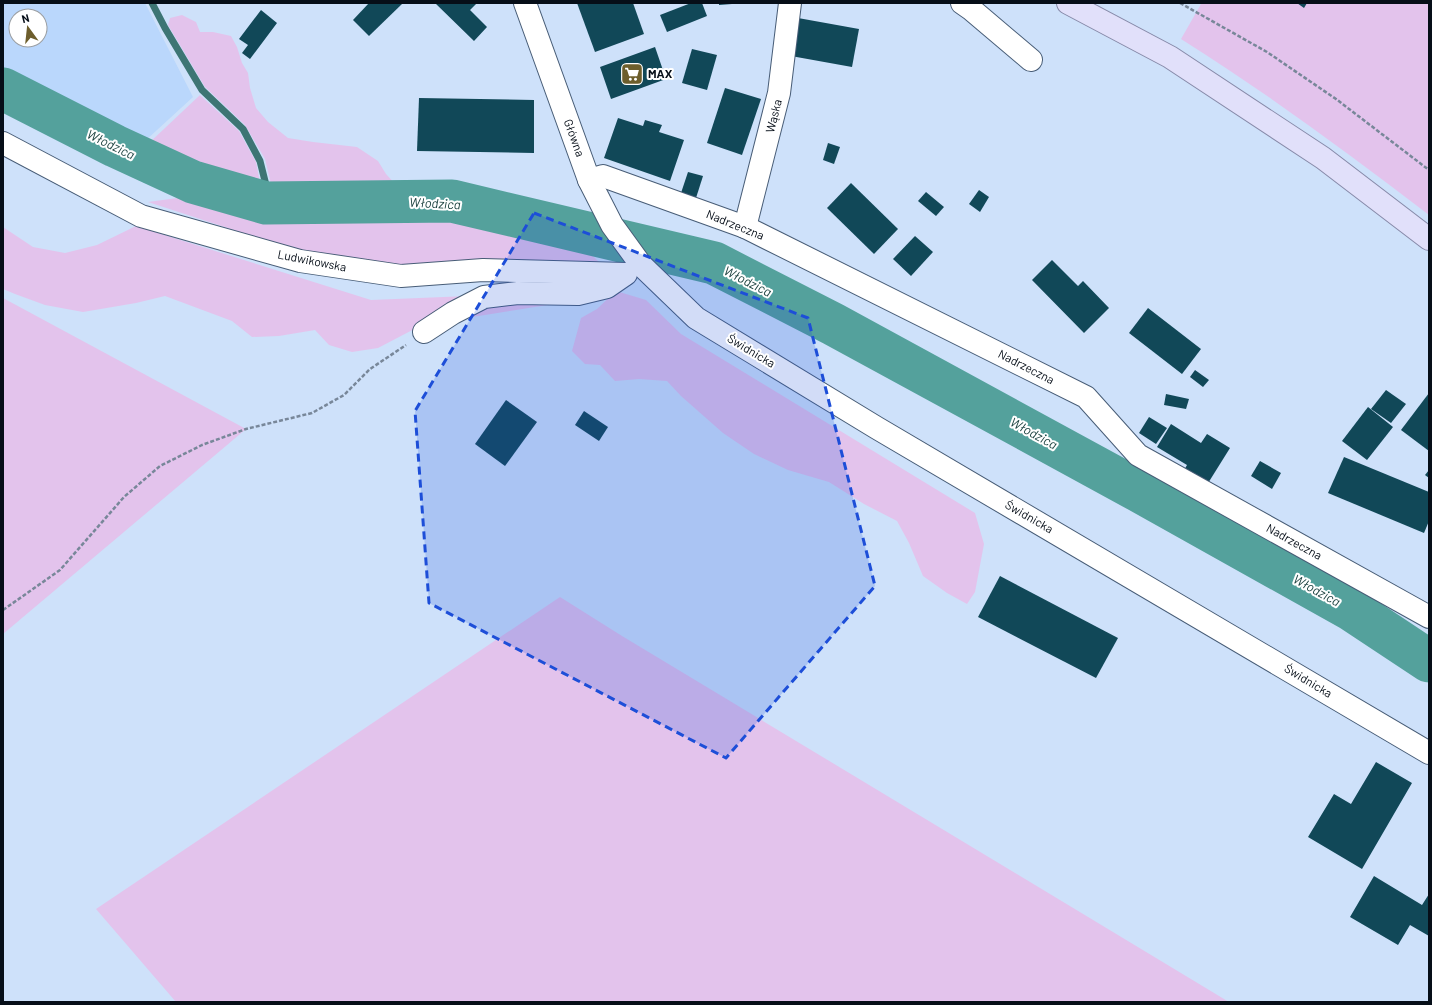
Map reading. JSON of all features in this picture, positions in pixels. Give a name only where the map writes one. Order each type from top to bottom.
[{"type":"main road","points":[[1068,3],[1183,65],[1323,158],[1429,239]]},
{"type":"street","name":"Główna","points":[[524,3],[590,180],[634,266]]},
{"type":"street","name":"Wąska","points":[[745,227],[780,93],[790,3]]},
{"type":"street","points":[[962,3],[1031,60]]},
{"type":"street","name":"Ludwikowska","points":[[3,143],[141,216],[300,261],[400,276],[483,270],[634,266]]},
{"type":"street","name":"Nadrzeczna","points":[[590,180],[602,176],[745,227],[1086,397],[1138,455],[1429,617]]},
{"type":"street","points":[[424,332],[453,313],[484,297],[518,293],[578,294],[607,287],[634,266]]},
{"type":"street","name":"Świdnicka","points":[[634,266],[696,318],[877,428],[1429,753]]},
{"type":"path","points":[[1180,3],[1266,52],[1336,99],[1429,170]]},
{"type":"path","points":[[3,610],[60,570],[124,497],[160,466],[202,446],[246,429],[312,413],[344,395],[370,369],[424,332]]},
{"type":"highlighted area","points":[[534,213],[808,318],[875,586],[726,758],[429,603],[415,411]]},
{"type":"shaded area","points":[[3,3],[145,3],[193,97],[145,141],[3,69]]},
{"type":"shaded area","points":[[1200,3],[1429,3],[1429,215],[1307,124],[1181,39],[1201,4]]},
{"type":"shaded area","points":[[182,15],[196,22],[200,32],[213,32],[231,36],[237,47],[242,63],[248,73],[250,88],[256,108],[268,122],[288,138],[357,147],[378,161],[386,174],[397,186],[272,188],[265,159],[245,125],[205,87],[168,25],[170,18]]},
{"type":"shaded area","points":[[200,95],[239,131],[256,162],[261,188],[194,167],[148,144]]},
{"type":"shaded area","points":[[185,197],[266,218],[445,218],[587,250],[605,268],[372,275],[148,202]]},
{"type":"shaded area","points":[[136,226],[371,300],[589,291],[579,300],[422,325],[378,348],[352,352],[329,345],[315,330],[279,336],[252,337],[232,321],[165,296],[136,303],[83,312],[45,305],[3,289],[3,227],[33,247],[65,253],[97,245]]},
{"type":"shaded area","points":[[616,291],[646,300],[681,334],[975,513],[984,544],[975,592],[967,604],[947,593],[923,576],[909,543],[897,521],[864,504],[829,482],[788,470],[754,454],[723,433],[681,396],[667,381],[639,379],[615,381],[600,365],[585,364],[572,351],[581,318],[597,309]]},
{"type":"shaded area","points":[[3,298],[246,429],[3,634]]},
{"type":"shaded area","points":[[560,597],[622,636],[1229,1002],[176,1002],[96,909]]},
{"type":"building","points":[[369,3],[403,3],[369,36],[353,20]]},
{"type":"building","points":[[435,3],[477,3],[470,10],[487,27],[474,41]]},
{"type":"building","points":[[577,3],[633,3],[644,34],[595,52]]},
{"type":"building","points":[[691,3],[702,3],[707,16],[667,32],[660,15]]},
{"type":"building","points":[[719,3],[732,3],[732,4],[719,5]]},
{"type":"building","points":[[1297,3],[1307,3],[1304,8]]},
{"type":"building","points":[[261,10],[277,23],[250,59],[242,53],[248,45],[239,39]]},
{"type":"building","points":[[798,18],[859,29],[852,67],[791,56]]},
{"type":"building","points":[[655,47],[666,79],[611,99],[600,67]]},
{"type":"building","points":[[692,49],[717,55],[707,90],[682,83]]},
{"type":"building","points":[[725,88],[761,99],[742,155],[707,143]]},
{"type":"building","points":[[419,98],[534,100],[534,153],[417,151]]},
{"type":"building","points":[[618,118],[643,126],[645,120],[662,125],[659,132],[684,140],[670,181],[604,158]]},
{"type":"building","points":[[828,143],[840,147],[834,164],[823,160]]},
{"type":"building","points":[[688,172],[703,176],[696,198],[681,193]]},
{"type":"building","points":[[851,183],[898,229],[874,254],[827,208]]},
{"type":"building","points":[[979,190],[989,197],[980,212],[969,204]]},
{"type":"building","points":[[926,192],[944,207],[936,216],[918,201]]},
{"type":"building","points":[[915,236],[933,252],[911,276],[893,259]]},
{"type":"building","points":[[1052,260],[1078,286],[1083,281],[1109,308],[1084,333],[1032,280]]},
{"type":"building","points":[[1148,308],[1201,349],[1182,374],[1129,333]]},
{"type":"building","points":[[1195,370],[1209,380],[1203,387],[1190,377]]},
{"type":"building","points":[[1386,390],[1406,404],[1391,423],[1371,409]]},
{"type":"building","points":[[1429,393],[1429,451],[1401,430]]},
{"type":"building","points":[[1166,394],[1189,399],[1186,409],[1164,405]]},
{"type":"building","points":[[506,400],[537,422],[505,466],[475,444]]},
{"type":"building","points":[[1368,407],[1393,427],[1367,460],[1342,441]]},
{"type":"building","points":[[584,411],[608,427],[599,441],[575,425]]},
{"type":"building","points":[[1149,417],[1167,428],[1156,444],[1139,433]]},
{"type":"building","points":[[1171,424],[1201,443],[1207,434],[1230,448],[1205,488],[1182,474],[1187,465],[1157,447]]},
{"type":"building","points":[[1344,457],[1429,492],[1429,521],[1424,533],[1328,493]]},
{"type":"building","points":[[1260,461],[1281,473],[1272,489],[1251,476]]},
{"type":"building","points":[[1429,470],[1429,478],[1425,475]]},
{"type":"building","points":[[1000,576],[1118,638],[1096,678],[978,617]]},
{"type":"building","points":[[1376,762],[1412,783],[1362,869],[1308,837],[1334,794],[1351,804]]},
{"type":"building","points":[[1374,876],[1422,905],[1429,894],[1429,936],[1410,925],[1398,945],[1350,917]]},
{"type":"waterway","points":[[152,3],[202,90],[243,129],[260,161],[267,189],[266,203]]},
{"type":"waterway","name":"Włodzica","points":[[3,89],[115,146],[193,182],[266,203],[452,201],[714,263],[833,324],[1132,487],[1352,610],[1429,661]]},
{"type":"place","name":"MAX","points":[[632,74]]}]
